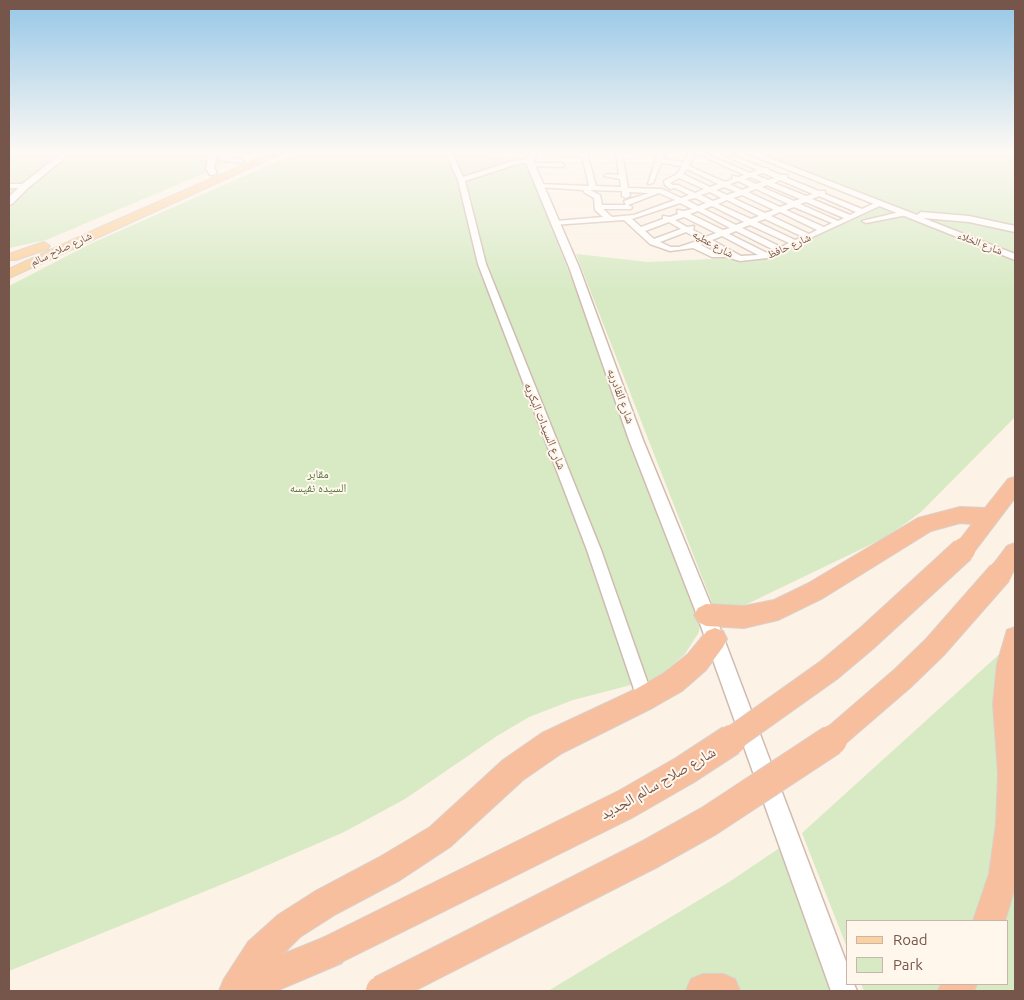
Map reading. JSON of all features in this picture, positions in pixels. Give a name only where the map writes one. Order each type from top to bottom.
[{"type":"highway","name":"شارع صلاح سالم الجديد","points":[[236,991],[330,950],[626,804],[684,770],[746,730],[829,670],[867,638],[963,550],[1015,484]]},
{"type":"highway","points":[[706,615],[744,617],[778,610],[815,591],[925,524],[960,516],[990,516]]},
{"type":"highway","points":[[381,991],[650,854],[709,821],[832,740],[896,685],[935,647],[1008,562]]},
{"type":"highway","points":[[989,920],[1004,874],[1011,824],[1012,774],[1006,704],[1009,664],[1015,638]]},
{"type":"highway","points":[[236,991],[260,954],[289,926],[325,903],[389,869],[440,837],[513,770],[539,752],[572,732],[645,698],[686,672],[707,651],[715,639]]},
{"type":"highway","points":[[703,991],[723,991]]},
{"type":"main road","name":"شارع صلاح سالم","points":[[11,256],[62,238],[151,200]]},
{"type":"main road","name":"شارع صلاح سالم","points":[[9,274],[172,200]]},
{"type":"main road","points":[[9,274],[16,265],[11,256]]},
{"type":"street","name":"شارع السيدات البكريه","points":[[466,200],[485,271],[594,550],[645,698]]},
{"type":"street","name":"شارع القادريه","points":[[546,200],[636,440],[706,615],[844,991]]},
{"type":"street","points":[[597,200],[601,212],[610,220]]},
{"type":"street","points":[[629,200],[628,218],[639,231],[653,242],[670,249],[694,245],[805,200]]},
{"type":"street","points":[[598,206],[630,203],[639,200]]},
{"type":"street","points":[[657,200],[766,256]]},
{"type":"street","points":[[556,223],[628,218],[679,200],[781,250]]},
{"type":"street","points":[[703,200],[795,243]]},
{"type":"street","points":[[639,231],[724,200]]},
{"type":"street","points":[[732,200],[810,236]]},
{"type":"street","points":[[653,242],[763,200]]},
{"type":"street","points":[[784,200],[837,224]]},
{"type":"street","points":[[809,200],[850,218]]},
{"type":"street","points":[[837,200],[862,212]]},
{"type":"street","name":"شارع الخلاء","points":[[867,200],[1015,256]]},
{"type":"street","points":[[760,201],[824,230]]},
{"type":"street","points":[[725,250],[840,201]]},
{"type":"street","name":"شارع عطيه","points":[[630,203],[651,210],[740,259]]},
{"type":"street","name":"شارع حافظ","points":[[694,245],[715,255],[728,255],[740,259],[766,256],[880,204]]},
{"type":"street","points":[[866,222],[905,214],[969,219],[1015,229]]},
{"type":"street","points":[[667,237],[685,248]]},
{"type":"green space","points":[[9,200],[142,200],[46,240],[9,248]]},
{"type":"green space","name":"مقابر السيده نفيسه","points":[[190,200],[541,200],[701,609],[699,632],[685,654],[663,673],[650,680],[573,700],[529,717],[497,736],[405,799],[344,832],[245,875],[9,971],[9,286],[90,244]]},
{"type":"green space","points":[[878,200],[1015,200],[1015,254]]},
{"type":"green space","points":[[879,206],[1015,261],[1015,417],[921,512],[899,528],[880,540],[718,618],[576,254],[648,262],[776,256]]},
{"type":"green space","points":[[1015,634],[1015,991],[864,991],[861,985],[1009,985],[1009,920],[846,920],[846,945],[802,833],[1005,649]]},
{"type":"green space","points":[[784,845],[836,991],[548,991],[729,882]]}]
